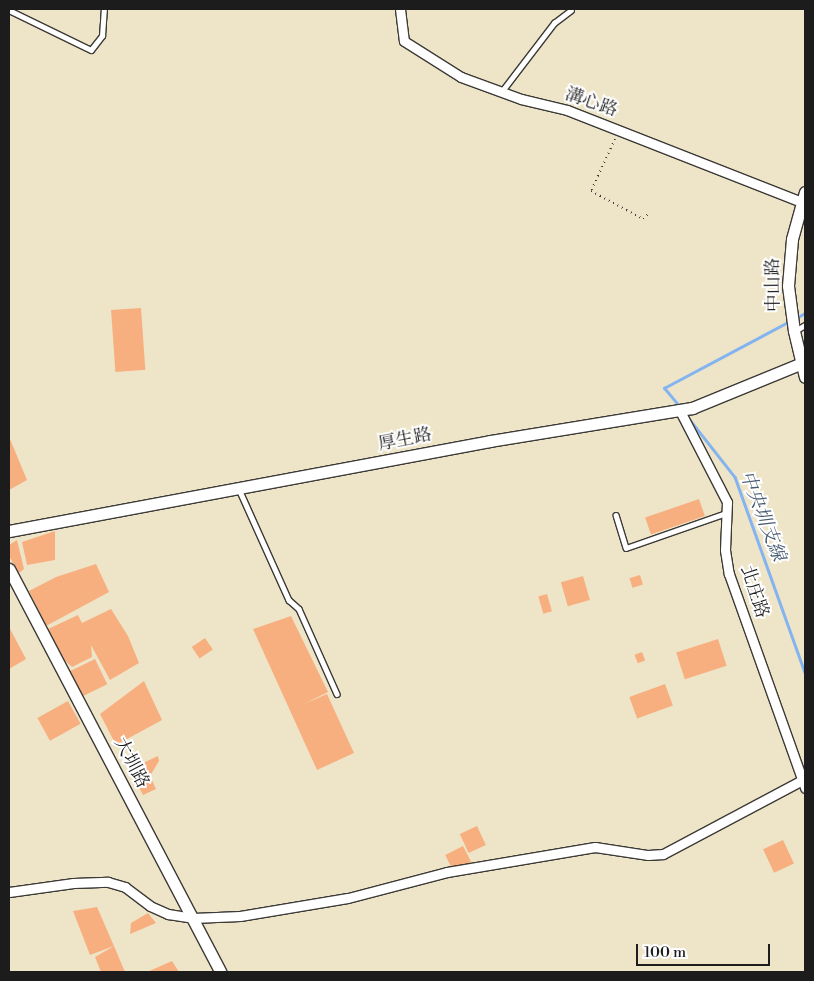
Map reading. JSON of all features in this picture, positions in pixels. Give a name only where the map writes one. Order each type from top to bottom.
[{"type":"street","name":"溝心路","points":[[400,9],[401,34],[407,44],[461,77],[567,110],[804,197]]},
{"type":"street","name":"中山路","points":[[804,197],[788,270],[791,313],[798,328],[805,377]]},
{"type":"street","name":"厚生路","points":[[9,531],[692,408],[802,363]]},
{"type":"street","name":"北庄路","points":[[680,409],[720,484],[727,502],[725,550],[729,574],[804,784]]},
{"type":"street","name":"大圳路","points":[[9,569],[221,972]]},
{"type":"street","points":[[9,892],[73,883],[108,882],[125,887],[161,912],[193,918],[240,916],[348,898],[447,872],[595,847],[648,856],[663,854],[804,784]]},
{"type":"lane","points":[[9,10],[91,50],[102,36],[104,9]]},
{"type":"lane","points":[[502,91],[554,23],[571,10]]},
{"type":"lane","points":[[239,489],[289,600],[299,609],[337,694]]},
{"type":"lane","points":[[616,515],[626,548],[726,513]]},
{"type":"path","points":[[619,130],[591,191],[643,219],[650,212]]},
{"type":"building","points":[[141,308],[145,370],[115,372],[111,310]]},
{"type":"building","points":[[9,440],[27,480],[9,490]]},
{"type":"building","points":[[699,499],[705,516],[651,535],[645,518]]},
{"type":"building","points":[[55,531],[55,560],[27,565],[22,542]]},
{"type":"building","points":[[17,540],[24,569],[19,573],[9,556],[9,545]]},
{"type":"building","points":[[96,564],[109,592],[46,626],[29,591],[56,577]]},
{"type":"building","points":[[640,575],[643,585],[632,588],[629,578]]},
{"type":"building","points":[[583,576],[590,600],[568,606],[561,582]]},
{"type":"building","points":[[547,594],[552,611],[543,614],[538,596]]},
{"type":"building","points":[[111,609],[128,636],[139,663],[110,680],[91,645],[92,657],[72,667],[63,659],[48,629],[78,615],[82,623]]},
{"type":"building","points":[[291,616],[328,692],[304,704],[327,694],[354,753],[317,770],[253,629]]},
{"type":"building","points":[[9,627],[26,659],[9,669]]},
{"type":"building","points":[[205,638],[213,650],[200,659],[192,647]]},
{"type":"building","points":[[718,639],[727,666],[685,679],[676,653]]},
{"type":"building","points":[[642,652],[645,660],[638,663],[635,655]]},
{"type":"building","points":[[95,659],[107,684],[82,696],[70,671]]},
{"type":"building","points":[[144,681],[162,720],[116,745],[100,714]]},
{"type":"building","points":[[665,684],[673,706],[637,719],[629,697]]},
{"type":"building","points":[[68,701],[81,724],[50,741],[37,718]]},
{"type":"building","points":[[158,756],[159,761],[150,776],[156,789],[143,795],[130,769]]},
{"type":"building","points":[[477,826],[486,845],[469,853],[460,834]]},
{"type":"building","points":[[783,840],[794,864],[774,873],[763,849]]},
{"type":"building","points":[[463,846],[472,864],[454,873],[445,855]]},
{"type":"building","points":[[97,907],[114,946],[90,955],[73,911]]},
{"type":"building","points":[[148,913],[156,923],[130,934],[131,923]]},
{"type":"building","points":[[114,946],[125,972],[101,972],[95,957]]},
{"type":"building","points":[[172,961],[179,972],[147,972]]},
{"type":"waterway","points":[[796,318],[805,313]]},
{"type":"waterway","points":[[679,406],[664,388],[788,322]]},
{"type":"waterway","name":"中央圳支線","points":[[687,416],[735,477],[805,672]]}]
